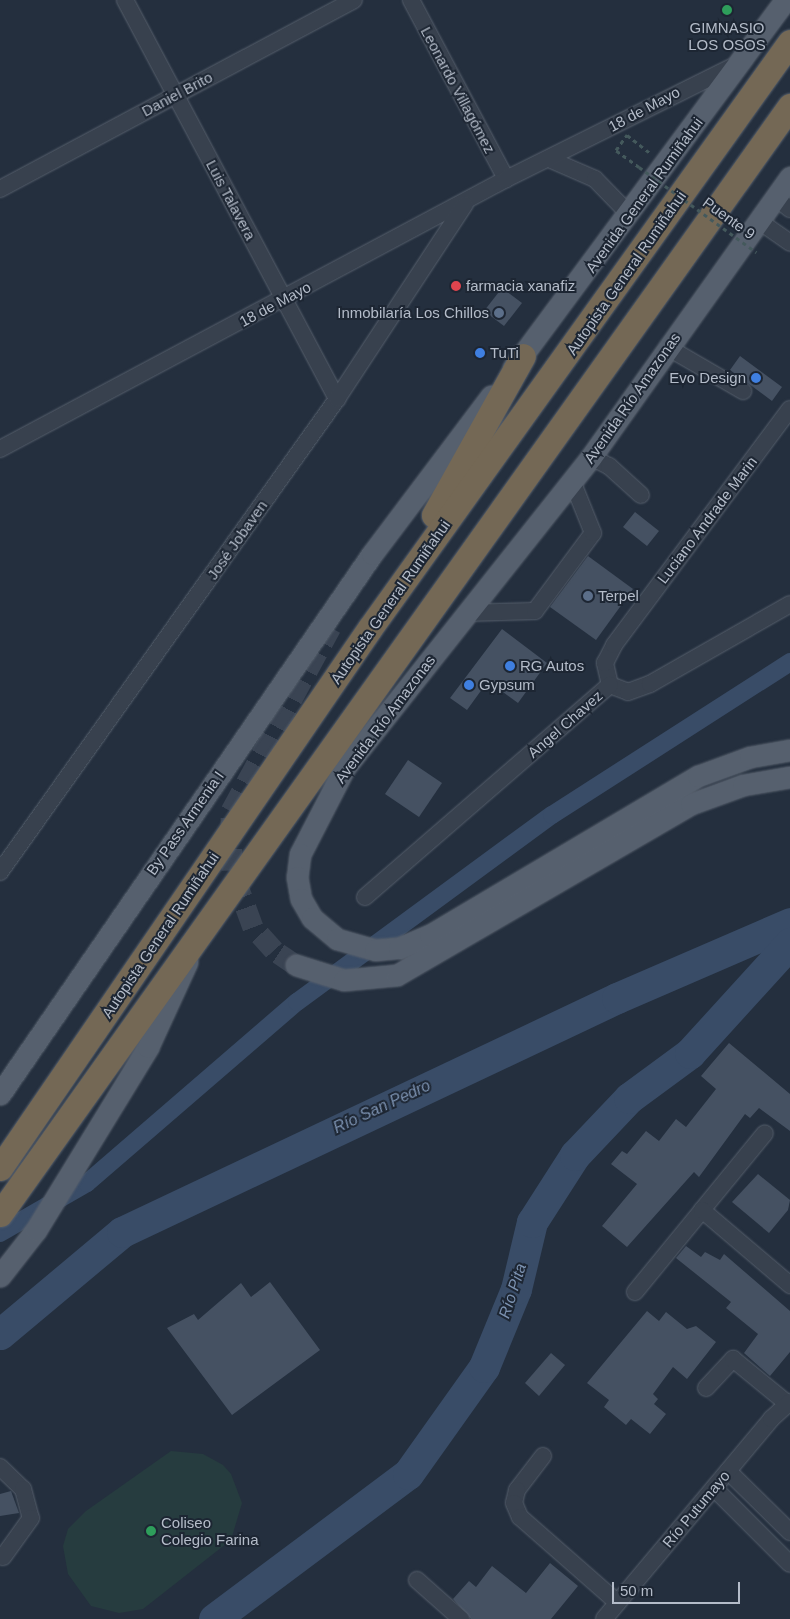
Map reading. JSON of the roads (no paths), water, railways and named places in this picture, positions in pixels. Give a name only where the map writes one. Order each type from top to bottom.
[{"type":"highway","name":"Autopista General Rumiñahui","points":[[7,1158],[370,628],[790,42]]},
{"type":"highway","name":"Autopista General Rumiñahui","points":[[0,1214],[790,106]]},
{"type":"highway","points":[[370,628],[524,356]]},
{"type":"main road","name":"Avenida General Rumiñahui","points":[[372,554],[630,215],[785,0]]},
{"type":"main road","name":"Avenida Río Amazonas","points":[[790,177],[783,204],[759,221],[667,347],[591,456],[345,767],[300,854],[298,886],[306,908],[327,933],[346,943],[375,950],[399,948],[430,935],[698,776],[750,756],[790,750]]},
{"type":"main road","points":[[362,573],[372,554]]},
{"type":"main road","name":"By Pass Armenia I","points":[[0,1094],[372,554]]},
{"type":"main road","points":[[296,965],[344,980],[379,980],[415,968],[691,804],[743,785],[790,777]]},
{"type":"main road","points":[[0,1276],[36,1230],[148,1047],[201,930]]},
{"type":"street","name":"Luis Talavera","points":[[125,0],[337,399]]},
{"type":"street","name":"Daniel Brito","points":[[0,189],[354,0]]},
{"type":"street","name":"Leonardo Villagómez","points":[[411,0],[506,179]]},
{"type":"street","name":"18 de Mayo","points":[[0,448],[284,299],[506,179],[549,160],[740,62]]},
{"type":"street","points":[[549,160],[595,179],[630,215]]},
{"type":"street","name":"José Jobaven","points":[[0,872],[337,399],[466,202]]},
{"type":"street","points":[[759,221],[790,244]]},
{"type":"street","points":[[667,347],[743,391]]},
{"type":"street","name":"Luciano Andrade Marin","points":[[610,685],[605,663],[614,645],[790,408]]},
{"type":"street","points":[[591,456],[609,466],[641,496]]},
{"type":"street","points":[[466,613],[535,611],[593,532],[572,481]]},
{"type":"street","name":"Angel Chavez","points":[[365,897],[610,685],[628,692],[650,684],[790,604]]},
{"type":"street","points":[[635,1292],[765,1133]]},
{"type":"street","points":[[702,1210],[790,1284]]},
{"type":"street","points":[[706,1388],[733,1359],[789,1403]]},
{"type":"street","name":"Río Putumayo","points":[[604,1619],[728,1471],[789,1403]]},
{"type":"street","points":[[543,1456],[517,1490],[514,1503],[520,1518],[618,1602]]},
{"type":"street","points":[[0,1467],[23,1488],[32,1518],[3,1557]]},
{"type":"street","points":[[728,1471],[790,1532]]},
{"type":"street","points":[[714,1488],[790,1564]]},
{"type":"street","points":[[417,1580],[461,1619]]},
{"type":"waterway","points":[[0,1233],[87,1183],[297,1002],[552,815],[790,662]]},
{"type":"waterway","name":"Río San Pedro","points":[[0,1334],[122,1232],[617,998],[790,923]]},
{"type":"waterway","name":"Río Pita","points":[[214,1619],[408,1474],[484,1367],[516,1289],[532,1222],[575,1155],[629,1098],[690,1053],[790,943]]},
{"type":"tunnel","points":[[296,965],[274,950],[253,927],[232,870],[231,811],[331,627]]},
{"type":"place","name":"GIMNASIO LOS OSOS","points":[[727,10]]},
{"type":"place","name":"farmacia xanafiz","points":[[456,286]]},
{"type":"place","name":"Inmobilaría Los Chillos","points":[[499,313]]},
{"type":"place","name":"TuTi","points":[[480,353]]},
{"type":"place","name":"Evo Design","points":[[756,378]]},
{"type":"place","name":"Terpel","points":[[588,596]]},
{"type":"place","name":"RG Autos","points":[[510,666]]},
{"type":"place","name":"Gypsum","points":[[469,685]]},
{"type":"place","name":"Coliseo Colegio Farina","points":[[151,1531]]}]
